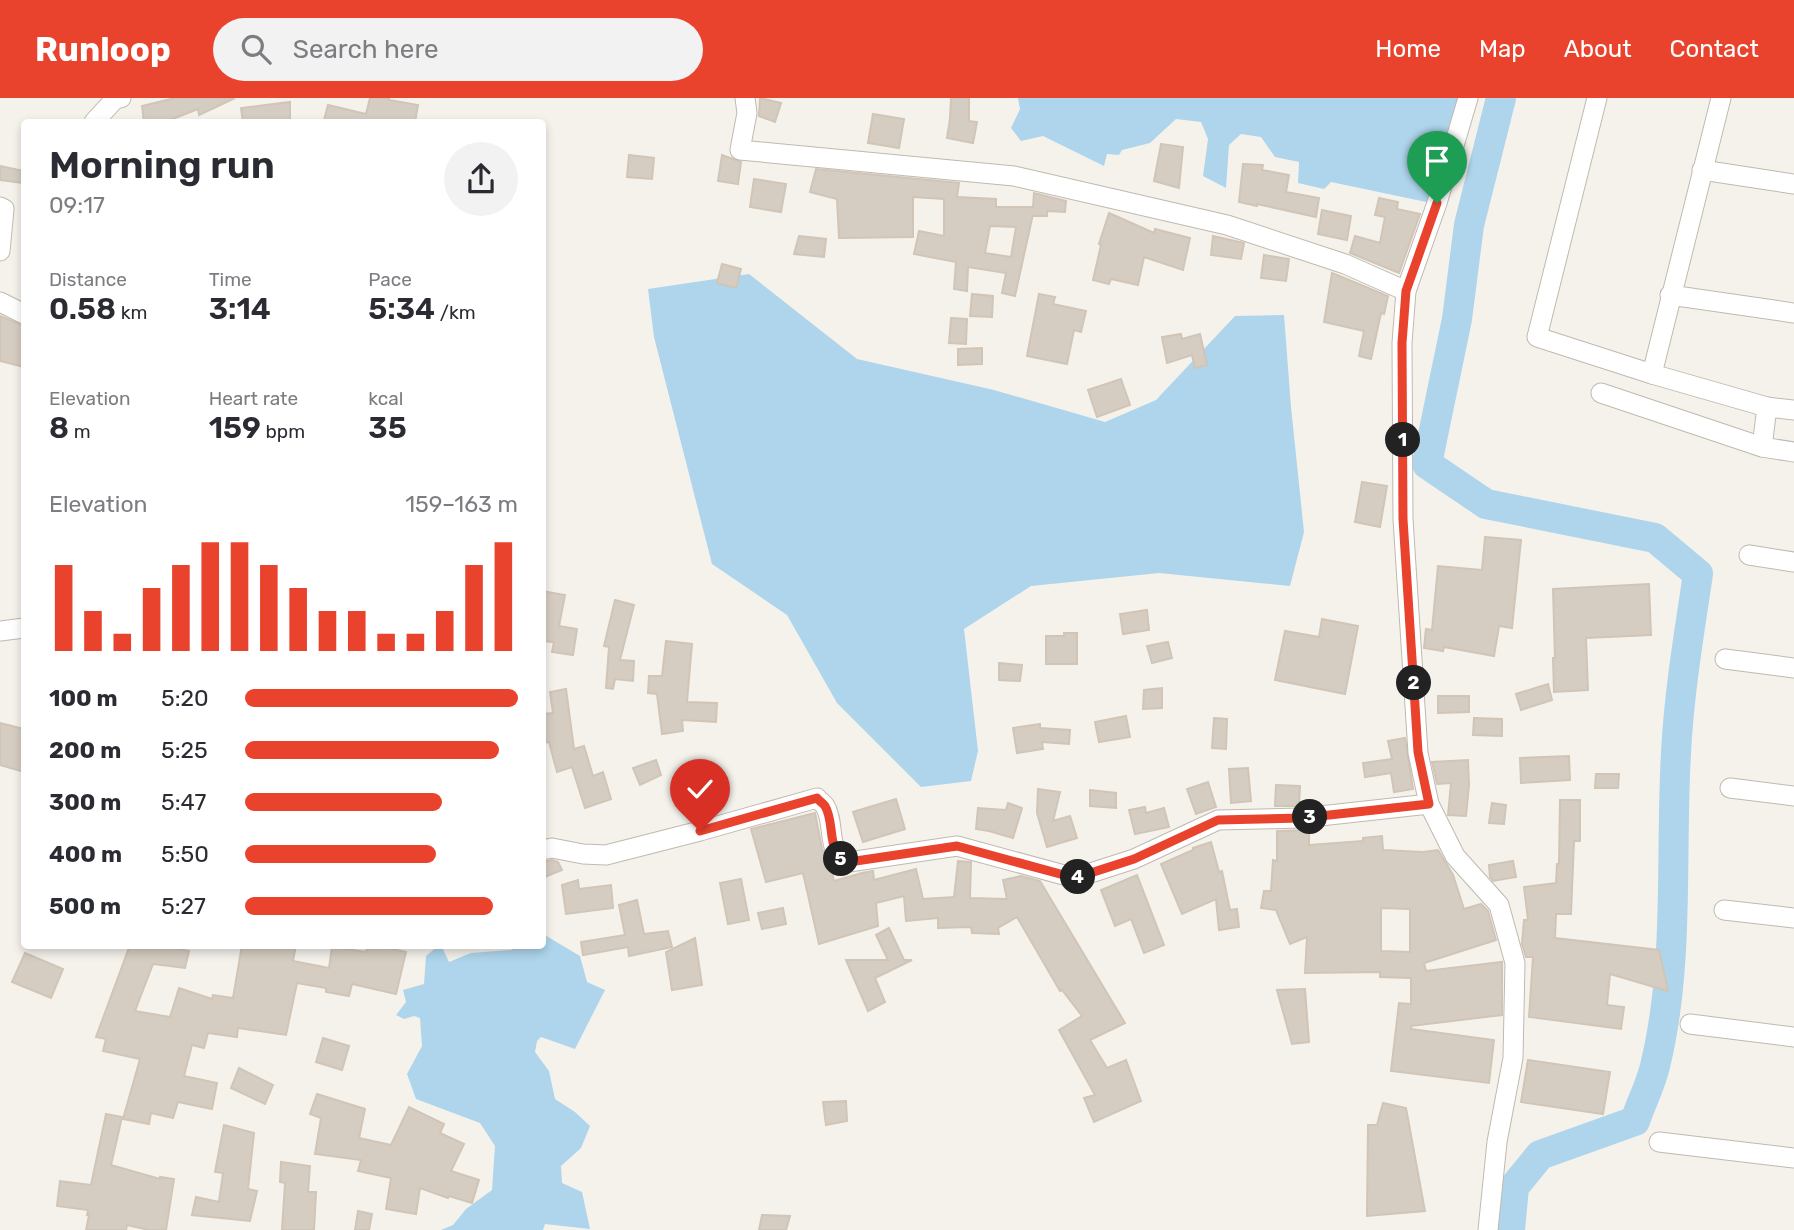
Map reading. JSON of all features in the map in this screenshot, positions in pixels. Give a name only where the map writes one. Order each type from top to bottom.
[{"type":"street","points":[[97,119],[115,99],[121,98]]},
{"type":"street","points":[[745,98],[747,113],[740,150],[1014,176],[1227,225],[1345,264],[1406,291]]},
{"type":"street","points":[[1468,98],[1437,203],[1406,291],[1402,343],[1403,519],[1418,752],[1429,804],[1455,856],[1499,905],[1515,963],[1513,1058],[1497,1142],[1488,1230]]},
{"type":"street","points":[[1597,98],[1537,337],[1651,374],[1767,407],[1794,410]]},
{"type":"street","points":[[1651,374],[1721,98]]},
{"type":"street","points":[[1702,170],[1794,184]]},
{"type":"street","points":[[0,207],[4,209],[0,251]]},
{"type":"street","points":[[1670,295],[1794,313]]},
{"type":"street","points":[[0,302],[21,312]]},
{"type":"street","points":[[1601,393],[1762,447],[1794,452]]},
{"type":"street","points":[[1762,447],[1767,407]]},
{"type":"street","points":[[1749,555],[1794,562]]},
{"type":"street","points":[[0,631],[21,628]]},
{"type":"street","points":[[1726,659],[1794,668]]},
{"type":"street","points":[[1730,788],[1794,796]]},
{"type":"street","points":[[546,849],[606,855],[817,798],[826,807],[836,855],[842,860],[849,862],[957,846],[1075,878],[1134,859],[1218,820],[1302,818],[1429,804]]},
{"type":"street","points":[[1724,910],[1794,918]]},
{"type":"street","points":[[1690,1024],[1794,1037]]},
{"type":"street","points":[[1659,1142],[1794,1158]]},
{"type":"water","points":[[1018,98],[1458,98],[1431,203],[1331,182],[1324,189],[1298,183],[1299,162],[1275,157],[1261,137],[1241,134],[1229,145],[1226,188],[1203,176],[1208,139],[1201,122],[1176,119],[1150,143],[1122,150],[1119,155],[1107,154],[1104,166],[1043,136],[1021,141],[1011,128],[1020,109]]},
{"type":"water","points":[[749,274],[857,359],[994,390],[1105,422],[1156,400],[1235,316],[1284,315],[1304,532],[1290,586],[1159,573],[1031,586],[964,629],[978,751],[971,781],[921,787],[837,703],[787,615],[712,564],[654,337],[648,289]]},
{"type":"water","points":[[546,936],[580,956],[587,982],[605,990],[575,1049],[541,1037],[537,1041],[535,1052],[549,1071],[555,1099],[590,1126],[581,1148],[561,1166],[562,1183],[582,1192],[590,1229],[545,1224],[543,1230],[441,1230],[453,1225],[466,1209],[492,1190],[495,1146],[480,1123],[416,1099],[407,1074],[422,1046],[420,1018],[414,1016],[404,1019],[396,1015],[406,1002],[403,990],[424,984],[426,956],[434,949],[443,949],[449,962],[471,953],[546,949]]},
{"type":"building","points":[[175,98],[235,98],[199,115],[198,109],[173,119],[144,119],[142,106]]},
{"type":"building","points":[[370,98],[389,98],[418,105],[416,119],[324,119],[328,105],[366,114]]},
{"type":"building","points":[[760,98],[781,103],[775,122],[759,116]]},
{"type":"building","points":[[951,98],[969,98],[969,121],[977,122],[973,143],[947,138]]},
{"type":"building","points":[[290,102],[290,119],[243,119],[241,108]]},
{"type":"building","points":[[873,114],[904,119],[899,148],[868,143]]},
{"type":"building","points":[[1161,144],[1183,147],[1179,188],[1154,181]]},
{"type":"building","points":[[629,155],[654,158],[652,179],[627,177]]},
{"type":"building","points":[[722,155],[741,162],[738,184],[718,181]]},
{"type":"building","points":[[1243,164],[1263,165],[1262,170],[1289,175],[1286,192],[1319,198],[1316,217],[1239,202]]},
{"type":"building","points":[[0,166],[21,170],[21,183],[0,180]]},
{"type":"building","points":[[816,169],[959,183],[957,197],[996,199],[996,207],[1033,207],[1034,193],[1066,201],[1065,212],[1047,211],[1047,216],[1033,214],[1015,296],[1002,293],[1006,273],[968,267],[967,291],[954,289],[956,262],[914,254],[919,231],[944,236],[944,199],[913,197],[913,237],[839,238],[837,199],[810,192]],"holes":[[[990,226],[1016,227],[1011,257],[985,253]]]},
{"type":"building","points":[[754,179],[786,184],[781,212],[750,207]]},
{"type":"building","points":[[1379,198],[1398,202],[1397,209],[1420,214],[1399,273],[1350,253],[1355,236],[1380,243],[1385,217],[1375,215]]},
{"type":"building","points":[[1322,210],[1351,216],[1347,240],[1318,234]]},
{"type":"building","points":[[1109,213],[1154,233],[1155,229],[1190,238],[1183,270],[1144,257],[1138,285],[1111,279],[1109,284],[1093,280],[1101,245],[1099,244]]},
{"type":"building","points":[[799,236],[826,239],[824,257],[794,254]]},
{"type":"building","points":[[1213,236],[1244,243],[1241,259],[1211,255]]},
{"type":"building","points":[[1264,255],[1289,259],[1286,281],[1261,278]]},
{"type":"building","points":[[722,264],[741,269],[736,288],[717,283]]},
{"type":"building","points":[[1332,273],[1388,296],[1384,314],[1381,313],[1371,359],[1359,356],[1364,331],[1324,322]]},
{"type":"building","points":[[972,294],[993,296],[992,317],[970,316]]},
{"type":"building","points":[[1039,294],[1055,297],[1053,304],[1086,311],[1081,332],[1074,330],[1067,364],[1027,356]]},
{"type":"building","points":[[0,316],[21,325],[21,366],[0,361]]},
{"type":"building","points":[[951,318],[967,319],[966,344],[949,343]]},
{"type":"building","points":[[1181,334],[1182,339],[1200,334],[1207,365],[1195,368],[1192,355],[1167,363],[1162,337]]},
{"type":"building","points":[[982,348],[982,364],[958,365],[958,349]]},
{"type":"building","points":[[1121,379],[1130,405],[1097,417],[1088,390]]},
{"type":"building","points":[[1362,482],[1387,486],[1380,527],[1355,522]]},
{"type":"building","points":[[1485,537],[1521,540],[1512,628],[1499,626],[1494,656],[1444,647],[1443,651],[1424,648],[1426,629],[1432,630],[1438,566],[1482,570]]},
{"type":"building","points":[[1649,584],[1651,635],[1586,638],[1588,690],[1554,692],[1553,589]]},
{"type":"building","points":[[546,592],[565,595],[559,626],[577,629],[573,655],[552,652],[554,642],[546,641]]},
{"type":"building","points":[[615,600],[634,605],[620,660],[634,661],[633,681],[615,679],[613,689],[606,688],[609,647],[604,646]]},
{"type":"building","points":[[1147,610],[1149,630],[1123,634],[1120,614]]},
{"type":"building","points":[[1322,619],[1358,626],[1345,694],[1275,680],[1285,631],[1319,637]]},
{"type":"building","points":[[1064,633],[1077,633],[1077,664],[1046,664],[1046,636],[1064,636]]},
{"type":"building","points":[[666,641],[692,644],[687,702],[717,703],[716,722],[682,720],[683,731],[662,734],[657,694],[648,693],[649,676],[662,676]]},
{"type":"building","points":[[1168,642],[1172,658],[1152,663],[1147,646]]},
{"type":"building","points":[[999,663],[1022,665],[1020,681],[999,680]]},
{"type":"building","points":[[1548,684],[1552,700],[1521,710],[1516,694]]},
{"type":"building","points":[[1162,688],[1162,708],[1143,709],[1144,690]]},
{"type":"building","points":[[566,689],[574,749],[584,746],[593,776],[603,772],[611,799],[585,808],[572,767],[557,772],[549,742],[546,742],[546,714],[553,713],[550,692]]},
{"type":"building","points":[[1438,696],[1469,696],[1469,712],[1438,713]]},
{"type":"building","points":[[1126,716],[1130,737],[1099,742],[1095,722]]},
{"type":"building","points":[[1214,718],[1227,719],[1226,749],[1212,748]]},
{"type":"building","points":[[1474,718],[1502,719],[1502,736],[1473,735]]},
{"type":"building","points":[[0,723],[21,728],[21,771],[0,765]]},
{"type":"building","points":[[1040,724],[1040,728],[1070,730],[1069,744],[1042,742],[1043,749],[1017,753],[1013,728]]},
{"type":"building","points":[[1405,738],[1413,789],[1394,792],[1391,773],[1365,777],[1363,763],[1392,759],[1388,741]]},
{"type":"building","points":[[1569,756],[1570,780],[1521,783],[1520,758]]},
{"type":"building","points":[[656,760],[661,775],[640,785],[633,768]]},
{"type":"building","points":[[1468,760],[1466,816],[1448,815],[1451,783],[1437,784],[1432,762]]},
{"type":"building","points":[[1248,768],[1251,801],[1231,803],[1229,769]]},
{"type":"building","points":[[1596,774],[1619,774],[1618,788],[1595,788]]},
{"type":"building","points":[[1208,782],[1216,807],[1196,814],[1187,789]]},
{"type":"building","points":[[1276,785],[1300,786],[1299,806],[1275,806]]},
{"type":"building","points":[[1038,789],[1060,792],[1053,821],[1070,816],[1077,838],[1047,847],[1037,813]]},
{"type":"building","points":[[1090,790],[1116,793],[1116,808],[1090,806]]},
{"type":"building","points":[[896,799],[905,829],[863,842],[853,812]]},
{"type":"building","points":[[1560,800],[1580,800],[1580,841],[1574,841],[1571,914],[1556,914],[1555,938],[1659,950],[1668,991],[1610,974],[1607,1005],[1624,1007],[1621,1029],[1529,1017],[1533,957],[1526,957],[1522,944],[1524,920],[1528,920],[1524,887],[1556,883]]},
{"type":"building","points":[[1008,803],[1022,808],[1013,838],[976,829],[978,808],[1006,810]]},
{"type":"building","points":[[1492,803],[1506,805],[1504,824],[1489,823]]},
{"type":"building","points":[[1145,807],[1146,813],[1164,808],[1169,827],[1135,834],[1129,810]]},
{"type":"building","points":[[815,813],[822,849],[830,864],[834,881],[873,871],[874,880],[916,869],[923,899],[954,897],[958,861],[971,862],[970,898],[1007,899],[1003,880],[1021,876],[1040,881],[1125,1023],[1090,1040],[1107,1068],[1126,1060],[1141,1101],[1094,1122],[1084,1098],[1095,1095],[1059,1030],[1082,1016],[1062,990],[1060,991],[1017,917],[998,928],[999,934],[972,933],[971,927],[938,928],[938,918],[906,921],[904,896],[876,903],[878,926],[819,944],[803,873],[766,882],[751,829]]},
{"type":"building","points":[[1309,830],[1309,845],[1363,841],[1363,838],[1382,836],[1383,850],[1438,850],[1453,875],[1464,909],[1481,904],[1488,911],[1496,940],[1424,963],[1426,971],[1502,962],[1502,1015],[1411,1026],[1411,1029],[1494,1040],[1489,1083],[1391,1071],[1399,1003],[1411,1004],[1411,978],[1380,977],[1380,972],[1305,973],[1307,937],[1290,944],[1276,910],[1261,908],[1264,891],[1271,891],[1273,860],[1277,861],[1277,831]],"holes":[[[1381,908],[1410,909],[1410,952],[1381,951]]]},
{"type":"building","points":[[1211,842],[1219,872],[1222,871],[1230,910],[1237,909],[1239,927],[1219,930],[1216,899],[1182,914],[1161,864]]},
{"type":"building","points":[[546,861],[558,862],[562,870],[546,876]]},
{"type":"building","points":[[1513,861],[1516,877],[1493,881],[1489,865]]},
{"type":"building","points":[[1137,875],[1164,945],[1144,953],[1131,919],[1115,926],[1101,890]]},
{"type":"building","points":[[741,879],[749,920],[728,924],[720,883]]},
{"type":"building","points":[[578,880],[579,889],[611,885],[613,908],[566,914],[562,885]]},
{"type":"building","points":[[637,900],[644,934],[668,931],[672,947],[629,956],[628,947],[583,955],[581,942],[625,935],[619,905]]},
{"type":"building","points":[[783,908],[786,924],[762,929],[758,913]]},
{"type":"building","points":[[889,928],[904,960],[912,960],[875,978],[885,1002],[868,1011],[846,960],[888,960],[876,935]]},
{"type":"building","points":[[695,938],[702,985],[672,990],[666,952]]},
{"type":"building","points":[[129,949],[189,951],[185,968],[153,964],[135,1011],[170,1017],[179,988],[212,999],[213,995],[233,998],[241,949],[295,949],[293,961],[329,968],[332,949],[366,952],[367,949],[392,949],[406,952],[396,994],[352,984],[349,996],[326,992],[326,988],[297,983],[286,1035],[238,1028],[237,1037],[208,1033],[204,1048],[192,1045],[184,1076],[217,1083],[212,1109],[178,1102],[173,1118],[151,1113],[149,1124],[123,1119],[140,1059],[103,1051],[106,1039],[96,1037]]},
{"type":"building","points":[[25,953],[63,969],[51,998],[12,982]]},
{"type":"building","points":[[1305,989],[1309,1042],[1292,1044],[1277,990]]},
{"type":"building","points":[[323,1038],[349,1046],[342,1070],[316,1062]]},
{"type":"building","points":[[1528,1060],[1610,1072],[1603,1114],[1521,1102]]},
{"type":"building","points":[[239,1068],[273,1085],[265,1104],[231,1088]]},
{"type":"building","points":[[317,1094],[365,1109],[359,1138],[391,1145],[409,1107],[444,1124],[440,1133],[464,1144],[451,1171],[479,1180],[472,1203],[420,1188],[416,1214],[386,1209],[391,1178],[358,1171],[361,1160],[315,1154],[321,1118],[310,1114]]},
{"type":"building","points":[[846,1101],[847,1121],[826,1125],[823,1102]]},
{"type":"building","points":[[1383,1103],[1406,1108],[1425,1211],[1367,1216],[1368,1125],[1377,1125]]},
{"type":"building","points":[[106,1114],[122,1117],[111,1165],[160,1179],[174,1179],[166,1230],[149,1230],[127,1225],[126,1230],[86,1230],[88,1210],[57,1206],[60,1181],[91,1185]]},
{"type":"building","points":[[224,1125],[254,1133],[248,1189],[257,1191],[250,1221],[192,1215],[196,1197],[219,1202],[223,1173],[215,1172]]},
{"type":"building","points":[[281,1162],[310,1166],[308,1192],[316,1192],[314,1230],[282,1230],[285,1183],[280,1182]]},
{"type":"building","points":[[358,1211],[372,1214],[369,1230],[355,1230]]},
{"type":"building","points":[[762,1215],[790,1216],[786,1230],[759,1230]]},
{"type":"waterway","points":[[1501,98],[1469,225],[1457,319],[1427,464],[1486,504],[1655,538],[1698,574],[1677,731],[1673,910],[1668,989],[1653,1073],[1635,1121],[1540,1155],[1514,1187],[1510,1230]]},
{"type":"route","points":[[700,831],[817,798],[826,807],[836,855],[842,860],[849,862],[957,846],[1075,878],[1134,859],[1218,820],[1302,818],[1429,804],[1418,752],[1403,519],[1402,343],[1406,291],[1437,203]]}]
